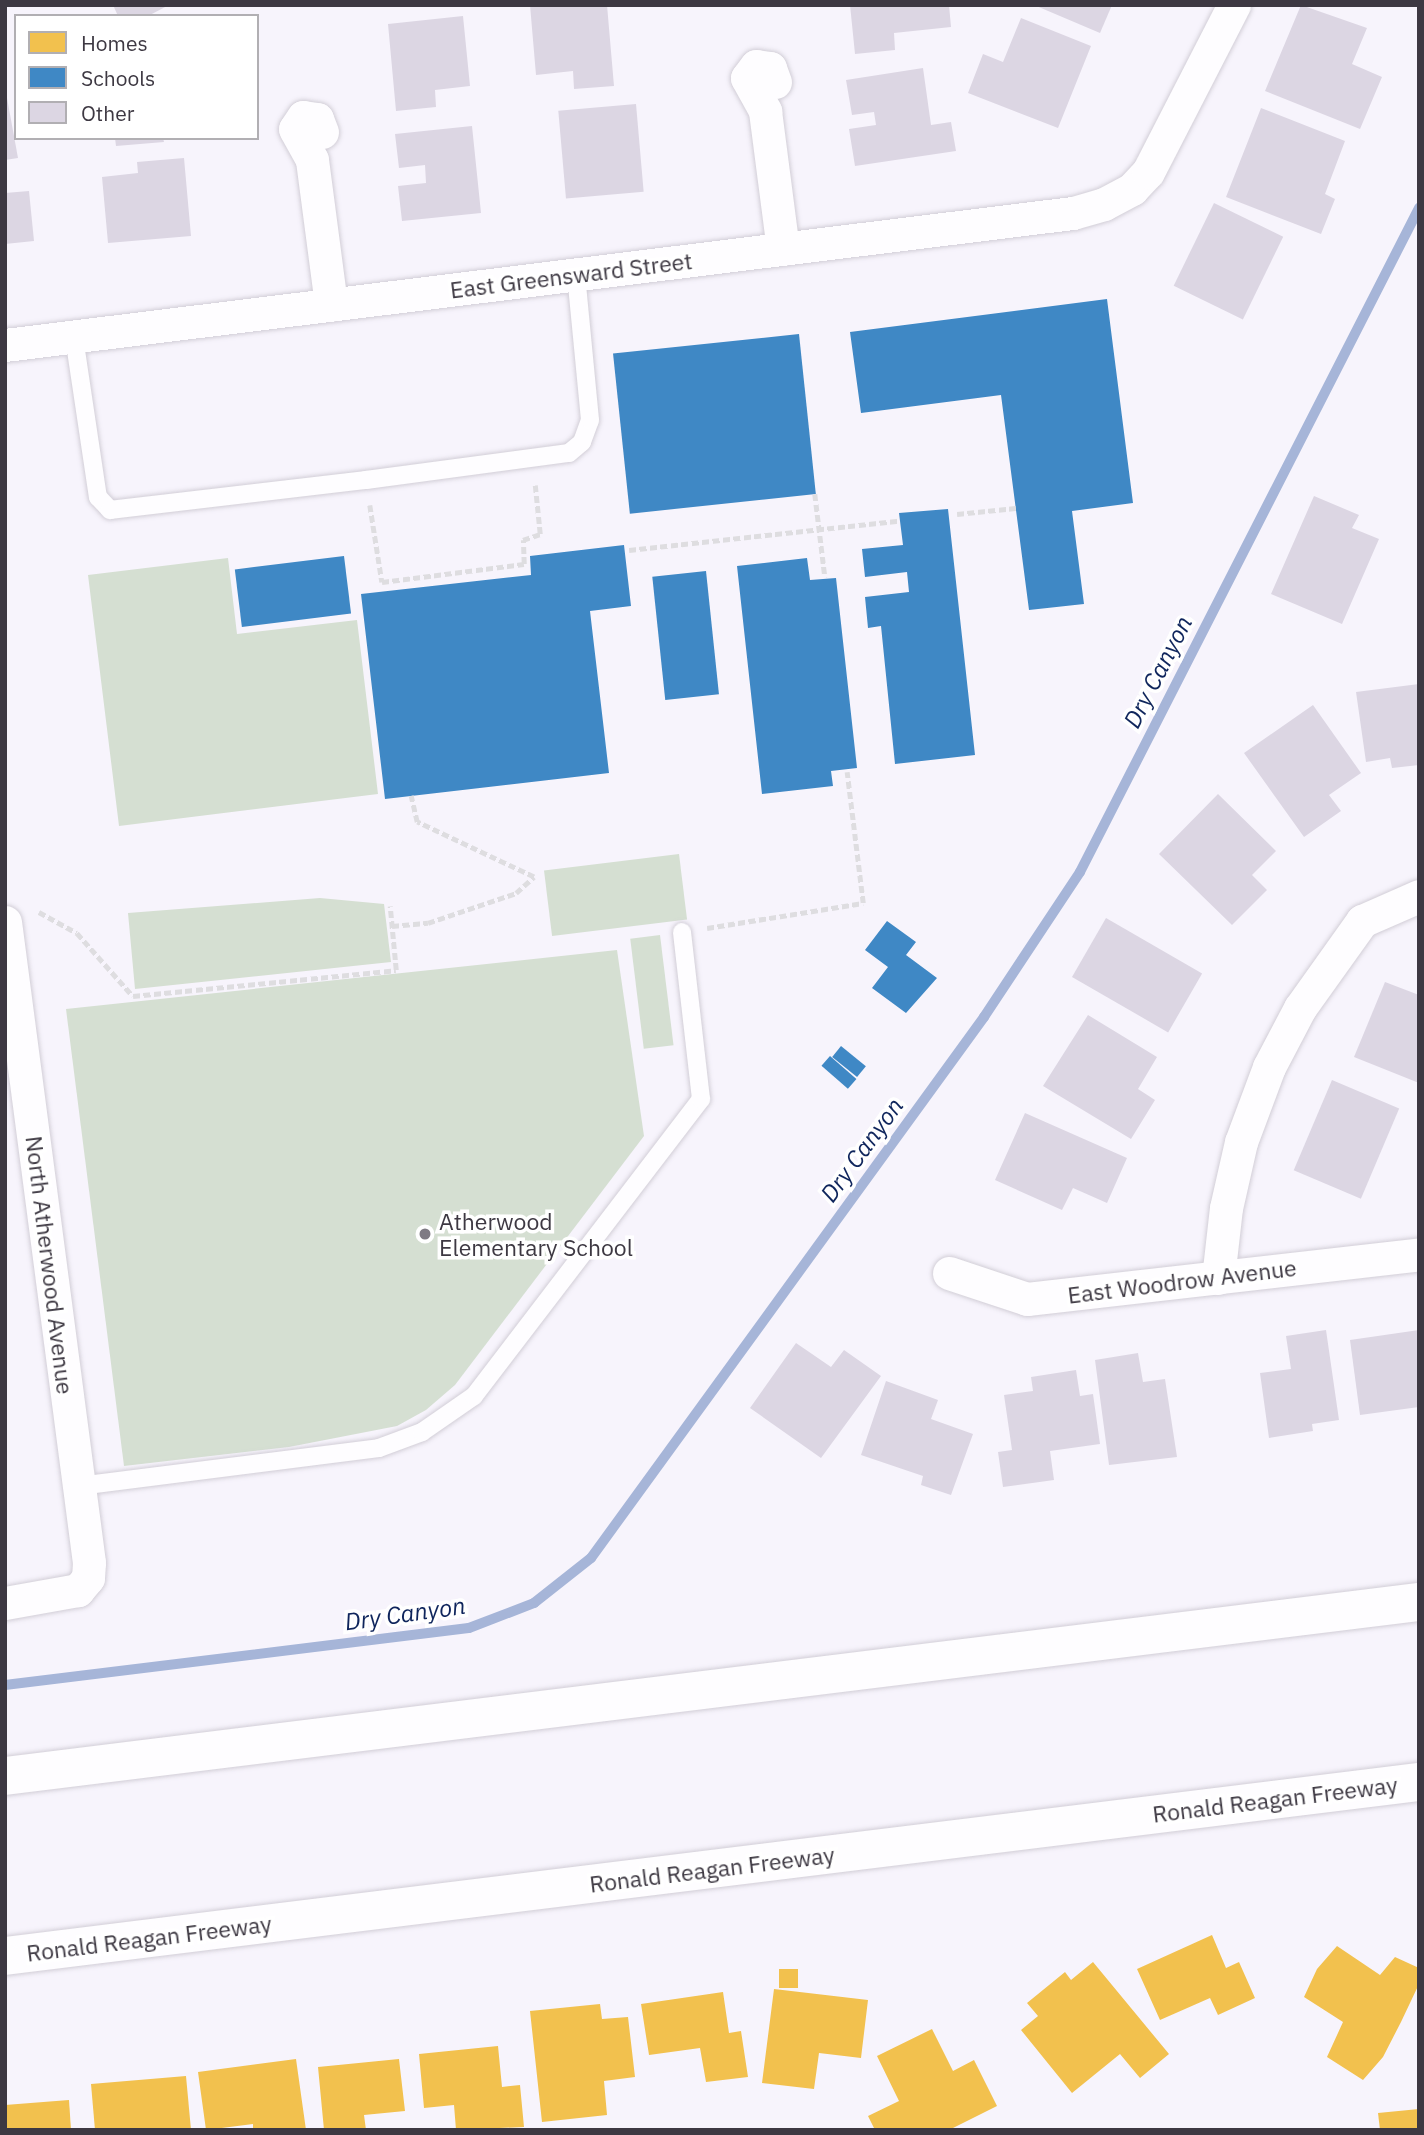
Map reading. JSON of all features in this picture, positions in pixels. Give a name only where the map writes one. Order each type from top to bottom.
[{"type":"highway","points":[[5,1776],[1419,1602]]},
{"type":"highway","name":"Ronald Reagan Freeway","points":[[5,1956],[1419,1782]]},
{"type":"street","name":"East Greensward Street","points":[[5,345],[1073,213],[1104,204],[1132,188],[1161,153],[1234,5]]},
{"type":"street","points":[[775,82],[771,68],[756,66],[747,78],[765,111],[783,249]]},
{"type":"street","points":[[322,132],[317,119],[303,117],[295,129],[312,160],[331,305]]},
{"type":"street","points":[[1218,1278],[1226,1208],[1241,1142],[1269,1067],[1300,1008],[1362,920],[1419,896]]},
{"type":"street","name":"North Atherwood Avenue","points":[[5,1603],[64,1596],[78,1590],[88,1578],[79,1486],[9,973],[20,916]]},
{"type":"street","name":"East Woodrow Avenue","points":[[949,1273],[1027,1299],[1419,1254]]},
{"type":"lane","points":[[74,337],[98,497],[110,510],[366,480],[569,453],[582,442],[590,420],[576,275]]},
{"type":"lane","points":[[79,1486],[379,1448],[422,1432],[474,1396],[701,1099],[682,932]]},
{"type":"path","points":[[366,480],[382,582],[524,564],[523,540],[540,534],[532,458]]},
{"type":"path","points":[[815,494],[825,577]]},
{"type":"path","points":[[957,514],[1016,508]]},
{"type":"path","points":[[629,550],[898,521]]},
{"type":"path","points":[[682,932],[863,903],[847,772]]},
{"type":"path","points":[[392,926],[428,923],[516,893],[534,877],[417,822],[411,796]]},
{"type":"path","points":[[20,916],[77,933],[133,996],[396,970],[390,906]]},
{"type":"shaded area","points":[[228,558],[237,634],[357,620],[378,794],[119,826],[88,575]]},
{"type":"shaded area","points":[[679,854],[687,920],[552,936],[544,871]]},
{"type":"shaded area","points":[[320,898],[384,904],[391,962],[135,989],[128,913]]},
{"type":"shaded area","points":[[660,935],[674,1045],[644,1049],[630,939]]},
{"type":"shaded area","points":[[617,950],[644,1136],[455,1385],[426,1410],[397,1426],[289,1447],[124,1466],[66,1009]]},
{"type":"building: Homes","points":[[1212,1935],[1226,1968],[1239,1962],[1255,1998],[1218,2015],[1210,1998],[1160,2020],[1137,1969]]},
{"type":"building: Homes","points":[[1337,1946],[1380,1975],[1395,1957],[1419,1968],[1419,1984],[1401,2022],[1383,2057],[1363,2080],[1327,2057],[1343,2022],[1304,1997],[1317,1969]]},
{"type":"building: Homes","points":[[1093,1962],[1169,2054],[1140,2078],[1120,2054],[1072,2093],[1021,2030],[1038,2016],[1027,2003],[1065,1972],[1071,1980]]},
{"type":"building: Homes","points":[[779,1969],[798,1969],[798,1988],[779,1988]]},
{"type":"building: Homes","points":[[774,1989],[868,2000],[861,2058],[819,2053],[814,2089],[762,2083]]},
{"type":"building: Homes","points":[[723,1992],[729,2033],[741,2031],[748,2077],[706,2082],[700,2048],[649,2055],[641,2004]]},
{"type":"building: Homes","points":[[600,2004],[602,2019],[628,2017],[635,2077],[604,2081],[607,2115],[542,2122],[530,2011]]},
{"type":"building: Homes","points":[[932,2029],[953,2071],[974,2060],[997,2106],[949,2130],[875,2130],[868,2116],[899,2101],[877,2056]]},
{"type":"building: Homes","points":[[498,2046],[502,2087],[520,2085],[524,2127],[456,2130],[454,2105],[424,2108],[419,2054]]},
{"type":"building: Homes","points":[[296,2059],[306,2130],[253,2130],[253,2124],[206,2130],[198,2072]]},
{"type":"building: Homes","points":[[399,2059],[405,2111],[364,2115],[366,2130],[324,2130],[318,2067]]},
{"type":"building: Homes","points":[[186,2076],[191,2130],[95,2130],[91,2084]]},
{"type":"building: Homes","points":[[69,2100],[71,2130],[5,2130],[5,2105]]},
{"type":"building: Homes","points":[[1419,2109],[1419,2130],[1380,2130],[1378,2113]]},
{"type":"building: Schools","points":[[1107,299],[1133,503],[1072,511],[1084,604],[1029,610],[1001,395],[861,413],[850,332]]},
{"type":"building: Schools","points":[[799,334],[816,494],[630,514],[613,354]]},
{"type":"building: Schools","points":[[948,509],[975,755],[895,764],[881,626],[868,628],[865,597],[909,592],[907,572],[865,577],[862,549],[903,545],[899,513]]},
{"type":"building: Schools","points":[[624,545],[631,606],[590,611],[609,773],[385,799],[361,594],[531,575],[530,556]]},
{"type":"building: Schools","points":[[344,556],[351,614],[242,627],[235,569]]},
{"type":"building: Schools","points":[[807,558],[810,580],[836,578],[857,768],[831,771],[833,786],[762,794],[737,566]]},
{"type":"building: Schools","points":[[706,571],[719,694],[665,700],[652,577]]},
{"type":"building: Schools","points":[[887,921],[916,942],[906,955],[937,978],[906,1013],[872,988],[888,967],[865,950]]},
{"type":"building: Schools","points":[[841,1046],[866,1066],[857,1077],[832,1057]]},
{"type":"building: Schools","points":[[830,1056],[856,1079],[848,1089],[821,1066]]},
{"type":"building: Other","points":[[113,5],[169,5],[152,14],[117,14]]},
{"type":"building: Other","points":[[530,5],[607,5],[614,86],[574,89],[573,71],[536,75]]},
{"type":"building: Other","points":[[850,5],[949,5],[951,27],[894,33],[895,50],[855,54]]},
{"type":"building: Other","points":[[1034,5],[1112,5],[1100,33]]},
{"type":"building: Other","points":[[1301,5],[1367,28],[1352,64],[1382,77],[1360,129],[1265,91]]},
{"type":"building: Other","points":[[463,16],[470,86],[435,90],[436,107],[396,111],[388,24]]},
{"type":"building: Other","points":[[1021,18],[1091,46],[1058,128],[968,93],[983,54],[1003,62]]},
{"type":"building: Other","points":[[923,68],[931,125],[951,122],[956,151],[855,166],[849,129],[876,125],[874,112],[852,115],[846,80]]},
{"type":"building: Other","points":[[5,87],[18,158],[5,160]]},
{"type":"building: Other","points":[[636,104],[644,192],[566,198],[558,111]]},
{"type":"building: Other","points":[[1261,108],[1345,141],[1325,194],[1335,199],[1321,234],[1226,197]]},
{"type":"building: Other","points":[[472,126],[481,213],[402,221],[398,186],[426,183],[425,165],[399,168],[395,134]]},
{"type":"building: Other","points":[[115,140],[164,142],[116,146]]},
{"type":"building: Other","points":[[184,158],[191,236],[108,243],[102,177],[138,173],[137,162]]},
{"type":"building: Other","points":[[29,191],[34,241],[5,244],[5,193]]},
{"type":"building: Other","points":[[1214,203],[1283,237],[1243,319],[1174,286]]},
{"type":"building: Other","points":[[1314,496],[1359,515],[1352,528],[1379,539],[1342,624],[1271,594]]},
{"type":"building: Other","points":[[1419,684],[1419,765],[1392,768],[1390,758],[1366,762],[1356,692]]},
{"type":"building: Other","points":[[1313,705],[1361,773],[1329,795],[1341,811],[1304,837],[1244,753]]},
{"type":"building: Other","points":[[1218,794],[1276,851],[1252,875],[1267,890],[1232,925],[1159,854]]},
{"type":"building: Other","points":[[1106,918],[1202,974],[1168,1032],[1072,977]]},
{"type":"building: Other","points":[[1385,982],[1419,995],[1419,1083],[1354,1057]]},
{"type":"building: Other","points":[[1088,1015],[1157,1057],[1138,1089],[1155,1100],[1131,1139],[1043,1086]]},
{"type":"building: Other","points":[[1332,1080],[1399,1109],[1361,1199],[1294,1170]]},
{"type":"building: Other","points":[[1025,1113],[1127,1158],[1107,1203],[1073,1188],[1062,1210],[995,1180]]},
{"type":"building: Other","points":[[1326,1330],[1339,1420],[1312,1424],[1313,1431],[1269,1438],[1260,1373],[1291,1369],[1286,1336]]},
{"type":"building: Other","points":[[1419,1330],[1419,1407],[1360,1415],[1350,1340]]},
{"type":"building: Other","points":[[796,1343],[831,1367],[844,1350],[881,1376],[821,1458],[750,1408]]},
{"type":"building: Other","points":[[1138,1353],[1143,1382],[1165,1379],[1177,1457],[1109,1465],[1095,1360]]},
{"type":"building: Other","points":[[1076,1370],[1080,1396],[1093,1394],[1100,1444],[1050,1451],[1054,1480],[1003,1487],[998,1452],[1012,1450],[1004,1395],[1033,1391],[1031,1377]]},
{"type":"building: Other","points":[[886,1381],[938,1400],[931,1419],[973,1434],[951,1495],[921,1485],[923,1476],[861,1455]]},
{"type":"waterway","name":"Dry Canyon","points":[[5,1685],[469,1628],[534,1603],[591,1558],[984,1017],[1080,872],[1419,208]]},
{"type":"place","name":"Atherwood Elementary School","points":[[425,1234]]}]
